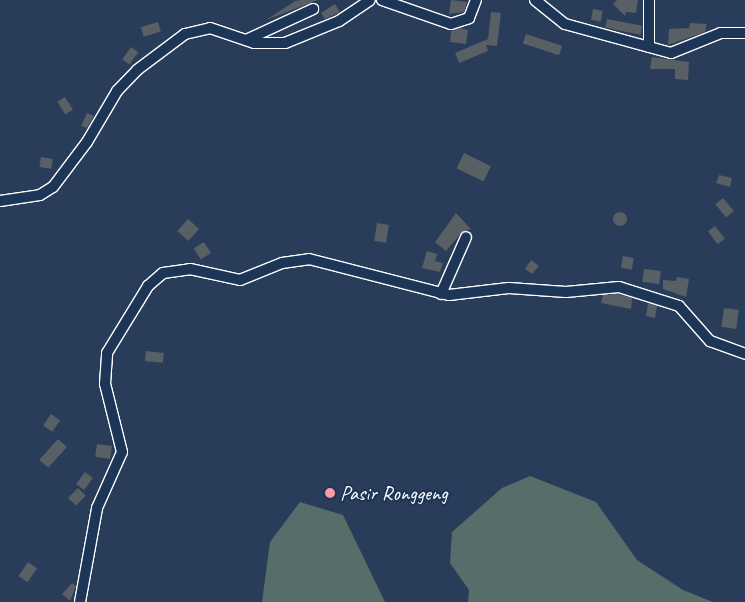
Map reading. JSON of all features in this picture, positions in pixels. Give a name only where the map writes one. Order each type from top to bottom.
[{"type":"street","points":[[0,201],[40,195],[53,187],[87,142],[117,91],[176,40],[207,28],[245,41],[277,44],[300,38],[350,15],[370,0]]},
{"type":"street","points":[[382,0],[451,24],[469,18],[476,0]]},
{"type":"street","points":[[535,0],[565,24],[674,52],[721,34],[745,33]]},
{"type":"street","points":[[649,0],[649,47]]},
{"type":"street","points":[[245,41],[313,10]]},
{"type":"street","points":[[441,294],[466,237]]},
{"type":"street","points":[[80,602],[97,508],[122,452],[106,384],[106,353],[153,280],[182,268],[240,280],[292,260],[320,260],[441,294],[509,288],[566,292],[625,288],[679,306],[710,341],[745,354]]},
{"type":"green space","points":[[530,476],[596,502],[637,560],[683,590],[713,602],[468,602],[469,590],[450,563],[452,532],[502,488]]},
{"type":"green space","points":[[300,502],[343,515],[385,602],[262,602],[270,542]]},
{"type":"building","points":[[318,0],[266,20],[295,1]]},
{"type":"building","points":[[451,0],[467,2],[464,12],[449,14]]},
{"type":"building","points":[[617,0],[638,0],[636,13],[626,12],[625,16],[613,4]]},
{"type":"building","points":[[335,4],[340,12],[325,19],[321,13]]},
{"type":"building","points":[[593,9],[603,11],[601,22],[591,20]]},
{"type":"building","points":[[491,12],[501,13],[497,46],[486,45],[488,51],[459,63],[455,53],[488,39]]},
{"type":"building","points":[[607,19],[642,26],[641,35],[605,28]]},
{"type":"building","points":[[158,22],[161,32],[144,37],[141,27]]},
{"type":"building","points":[[690,23],[707,24],[705,32],[668,45],[669,29],[689,28]]},
{"type":"building","points":[[460,28],[468,30],[466,44],[450,42],[451,31]]},
{"type":"building","points":[[526,34],[562,46],[559,55],[523,44]]},
{"type":"building","points":[[131,47],[138,52],[129,64],[122,59]]},
{"type":"building","points":[[652,57],[689,62],[688,80],[675,79],[675,69],[650,69]]},
{"type":"building","points":[[65,97],[73,110],[65,114],[57,102]]},
{"type":"building","points":[[87,113],[94,116],[87,128],[81,126]]},
{"type":"building","points":[[464,153],[491,166],[484,181],[457,168]]},
{"type":"building","points":[[41,157],[53,159],[51,169],[39,167]]},
{"type":"building","points":[[719,175],[732,178],[730,187],[716,183]]},
{"type":"building","points":[[723,198],[734,211],[726,217],[715,204]]},
{"type":"building","points":[[620,212],[625,214],[627,219],[625,224],[620,226],[615,224],[613,219],[615,214]]},
{"type":"building","points":[[456,213],[471,229],[462,232],[446,251],[435,242]]},
{"type":"building","points":[[188,219],[199,229],[188,241],[177,231]]},
{"type":"building","points":[[377,223],[389,225],[386,243],[374,241]]},
{"type":"building","points":[[715,226],[725,239],[718,244],[708,232]]},
{"type":"building","points":[[204,242],[211,253],[201,259],[194,248]]},
{"type":"building","points":[[427,251],[437,254],[435,261],[443,263],[440,272],[422,268]]},
{"type":"building","points":[[623,256],[634,258],[632,270],[621,268]]},
{"type":"building","points":[[531,260],[539,266],[532,274],[525,269]]},
{"type":"building","points":[[644,269],[661,271],[659,284],[642,282]]},
{"type":"building","points":[[677,277],[689,279],[686,297],[663,289],[663,280],[676,281]]},
{"type":"building","points":[[618,294],[632,298],[631,309],[601,303],[603,295]]},
{"type":"building","points":[[648,303],[657,306],[655,318],[646,316]]},
{"type":"building","points":[[724,308],[739,310],[736,329],[721,327]]},
{"type":"building","points":[[146,351],[164,353],[163,363],[145,361]]},
{"type":"building","points":[[51,414],[60,420],[52,432],[43,426]]},
{"type":"building","points":[[58,439],[67,447],[48,468],[39,460]]},
{"type":"building","points":[[97,444],[112,446],[110,459],[95,457]]},
{"type":"building","points":[[85,472],[93,478],[84,490],[76,484]]},
{"type":"building","points":[[78,488],[86,496],[76,506],[68,498]]},
{"type":"building","points":[[28,562],[37,568],[28,582],[18,576]]},
{"type":"building","points":[[72,583],[76,586],[70,601],[62,594]]},
{"type":"place","name":"Pasir Ronggeng","points":[[330,493]]}]
